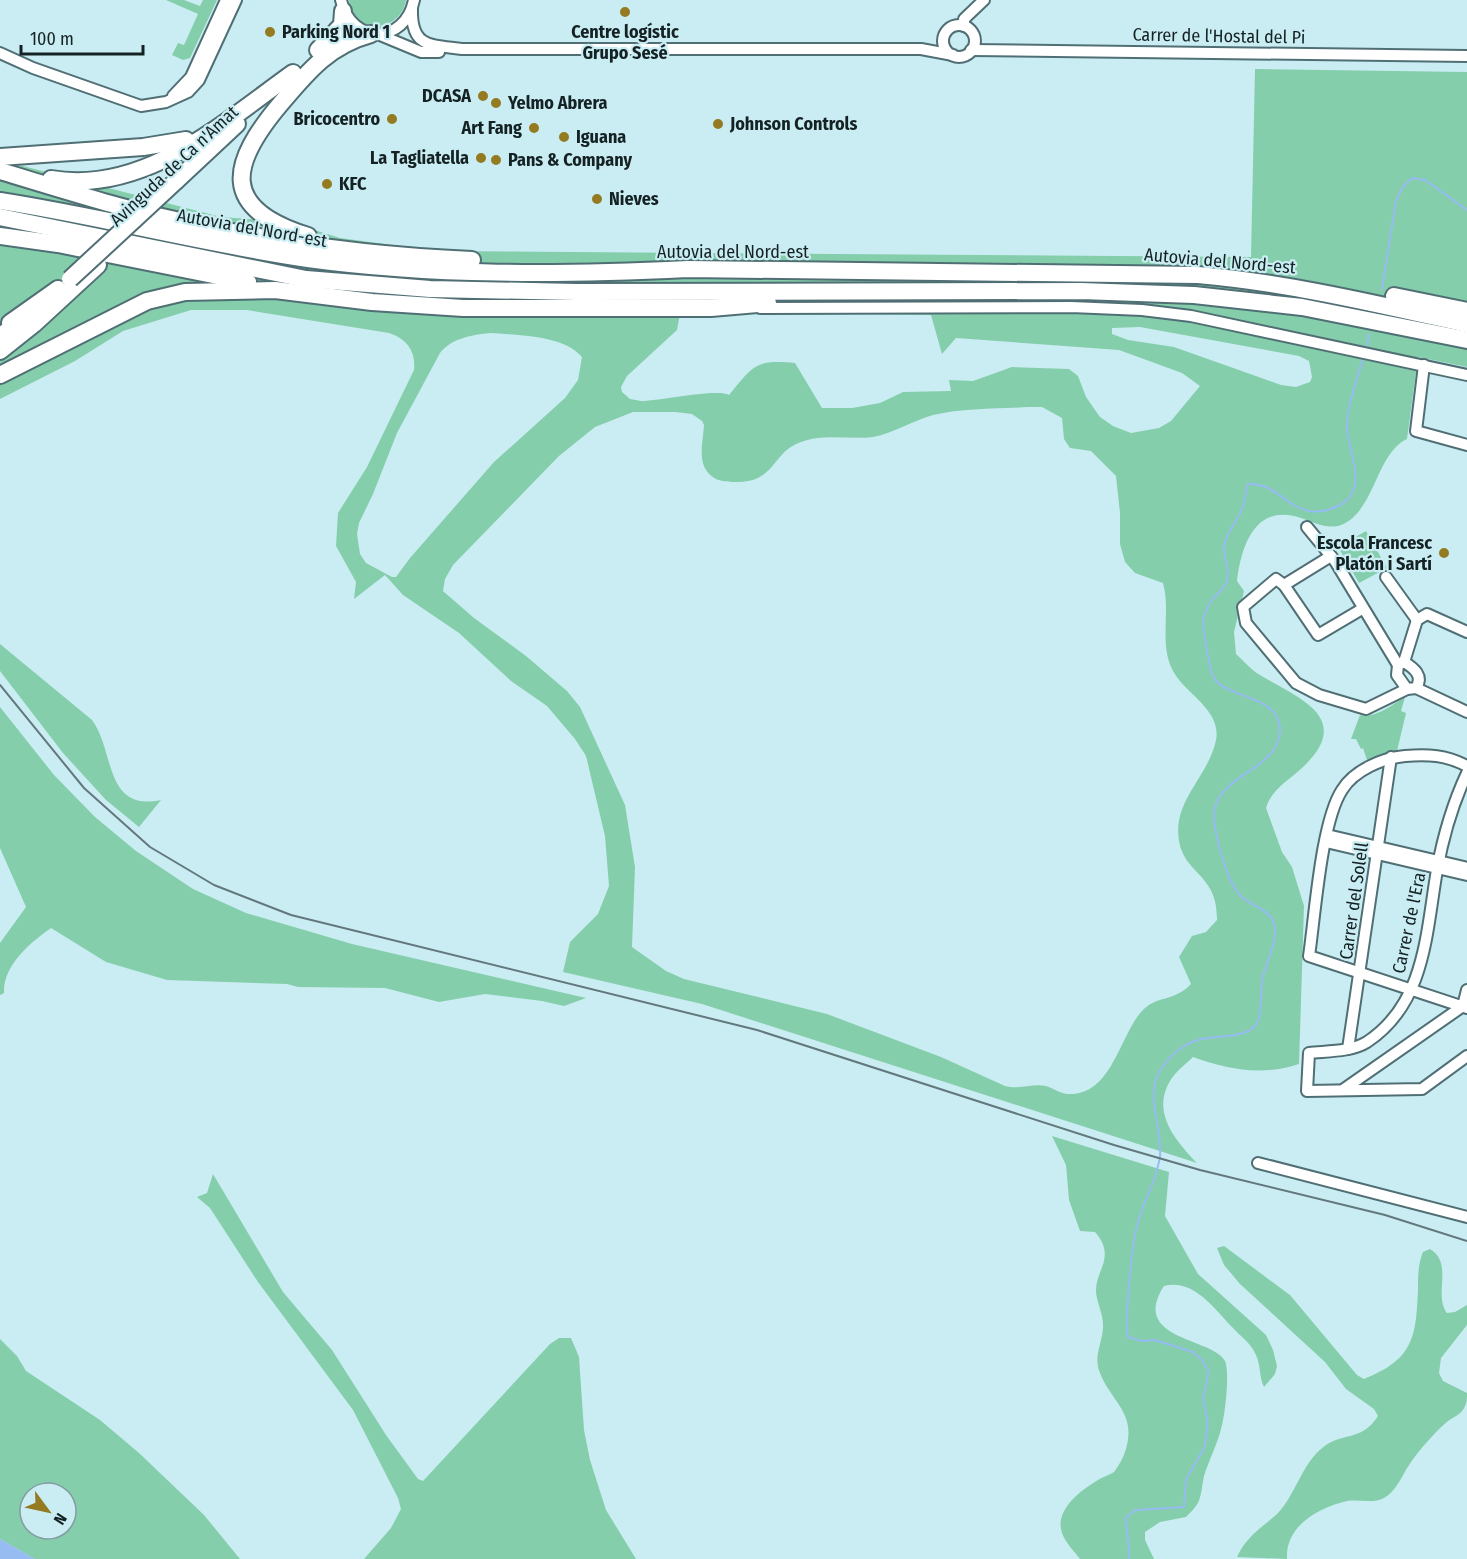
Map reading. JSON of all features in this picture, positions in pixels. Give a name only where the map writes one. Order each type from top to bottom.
[{"type":"highway","points":[[342,5],[342,25],[298,76],[269,117],[245,155],[241,170],[245,195],[252,207],[273,223],[310,237],[367,250]]},
{"type":"highway","points":[[0,166],[54,179],[105,178],[147,166],[224,125],[298,76],[337,46],[374,34]]},
{"type":"highway","points":[[0,351],[34,324],[73,283],[179,182],[298,76]]},
{"type":"highway","points":[[0,157],[143,147],[205,136]]},
{"type":"highway","points":[[0,171],[179,221],[262,237],[438,258],[659,263],[688,269]]},
{"type":"highway","name":"Autovia del Nord-est","points":[[0,201],[267,253],[370,267],[605,272],[688,269],[802,272],[1144,273],[1268,282],[1326,292],[1467,324]]},
{"type":"highway","name":"Autovia del Nord-est","points":[[0,217],[306,279],[430,289],[618,292],[1081,291],[1246,299],[1302,307],[1467,340]]},
{"type":"highway","points":[[4,236],[58,244],[275,290],[372,302],[463,308],[711,308],[813,301],[863,301],[969,292]]},
{"type":"highway","points":[[1268,282],[1329,285],[1467,312]]},
{"type":"highway","points":[[0,330],[73,283]]},
{"type":"highway","points":[[0,336],[73,283]]},
{"type":"highway","points":[[0,375],[147,301],[195,291],[275,290]]},
{"type":"street","points":[[964,26],[964,19],[984,0]]},
{"type":"street","points":[[0,53],[33,68],[141,106],[166,102],[188,92],[199,80],[232,2]]},
{"type":"street","points":[[342,5],[354,26],[421,52],[462,49],[872,51],[921,49],[963,56],[971,50],[974,36],[964,26],[953,26],[943,37],[921,49]]},
{"type":"street","points":[[374,34],[398,27],[413,5]]},
{"type":"street","points":[[413,5],[412,26],[417,37],[427,45],[462,49]]},
{"type":"street","points":[[943,37],[944,46],[953,56]]},
{"type":"street","name":"Carrer de l'Hostal del Pi","points":[[971,50],[1467,56]]},
{"type":"street","points":[[711,308],[1071,307],[1142,310],[1191,316],[1467,375]]},
{"type":"street","points":[[1424,366],[1416,431],[1467,445]]},
{"type":"street","points":[[1307,527],[1331,556],[1362,609],[1401,664],[1413,667],[1419,675],[1419,683],[1366,710],[1319,695],[1296,683],[1246,623],[1243,607],[1276,579],[1284,585],[1318,634],[1362,609]]},
{"type":"street","points":[[1284,585],[1331,556]]},
{"type":"street","points":[[1386,577],[1404,602],[1422,617],[1467,632]]},
{"type":"street","points":[[1422,617],[1397,675],[1412,688],[1467,712]]},
{"type":"street","points":[[1465,1007],[1309,956],[1326,839],[1342,789],[1363,770],[1392,758],[1422,754],[1448,756],[1467,766]]},
{"type":"street","name":"Carrer del Solell","points":[[1348,1049],[1392,758]]},
{"type":"street","name":"Carrer de l'Era","points":[[1344,1089],[1307,1090],[1309,1053],[1348,1049],[1366,1042],[1396,1016],[1412,988],[1420,972],[1439,864],[1458,793],[1467,773]]},
{"type":"street","points":[[1326,839],[1439,864],[1467,874]]},
{"type":"street","points":[[1439,864],[1467,867]]},
{"type":"street","points":[[1344,1089],[1465,1007],[1467,990]]},
{"type":"street","points":[[1344,1089],[1422,1089],[1467,1056]]},
{"type":"street","points":[[1257,1164],[1467,1217]]},
{"type":"green space","points":[[166,0],[184,0],[200,6],[203,0],[217,0],[190,58],[183,60],[172,55],[178,43],[184,45],[198,14]]},
{"type":"green space","points":[[349,0],[406,0],[402,11],[395,19],[376,26],[367,25],[358,20],[352,12]]},
{"type":"green space","points":[[1255,69],[1467,72],[1467,367],[1418,357],[1407,439],[1388,457],[1369,496],[1352,518],[1341,525],[1331,527],[1285,515],[1272,516],[1253,531],[1242,555],[1237,581],[1244,591],[1234,632],[1236,654],[1257,673],[1305,702],[1316,712],[1323,723],[1323,736],[1317,751],[1276,791],[1266,808],[1282,852],[1292,867],[1304,906],[1299,1064],[1272,1070],[1246,1070],[1193,1057],[1181,1068],[1170,1081],[1163,1104],[1168,1126],[1197,1163],[702,1004],[563,972],[570,942],[598,914],[609,886],[605,836],[586,756],[547,706],[511,681],[459,633],[403,595],[385,575],[354,599],[356,582],[336,546],[338,513],[367,467],[414,370],[412,352],[401,339],[389,333],[247,310],[191,310],[123,331],[75,361],[0,399],[0,164],[23,166],[221,217],[289,222],[340,238],[437,251],[1251,257]],"holes":[[[680,314],[931,315],[942,354],[956,338],[1119,350],[1182,373],[1200,386],[1171,421],[1159,428],[1131,433],[1113,426],[1100,417],[1086,397],[1078,376],[1069,369],[1012,367],[973,381],[949,380],[951,391],[903,392],[880,403],[852,408],[822,408],[795,363],[771,362],[750,371],[729,395],[713,393],[641,401],[630,399],[622,392],[621,387],[627,376],[677,330]],[[1140,327],[1299,356],[1309,361],[1312,377],[1310,382],[1296,387],[1281,385],[1174,347],[1128,340],[1112,334],[1112,328]],[[490,333],[526,336],[564,344],[582,357],[578,380],[565,398],[494,462],[396,577],[392,577],[366,563],[360,554],[357,534],[359,523],[397,433],[440,353],[450,344],[469,336]],[[1042,407],[1062,418],[1064,439],[1070,448],[1091,451],[1116,476],[1120,513],[1120,544],[1125,562],[1135,573],[1163,583],[1168,659],[1177,678],[1208,710],[1216,729],[1216,740],[1212,753],[1186,801],[1178,827],[1182,852],[1212,893],[1217,920],[1206,932],[1192,936],[1179,957],[1191,984],[1178,994],[1147,1006],[1133,1023],[1104,1076],[1094,1086],[1083,1092],[1068,1094],[1041,1085],[1005,1086],[941,1057],[827,1014],[684,979],[666,971],[632,947],[635,867],[625,805],[580,707],[567,691],[526,656],[474,618],[443,591],[445,579],[453,565],[559,456],[595,427],[633,412],[692,414],[704,425],[702,455],[705,469],[716,479],[739,482],[760,477],[784,452],[810,439],[873,437],[933,415],[968,410]]]},
{"type":"green space","points":[[1366,531],[1387,568],[1359,583],[1338,547]]},
{"type":"green space","points":[[0,644],[92,720],[114,776],[120,788],[129,797],[143,801],[161,800],[139,827],[106,800],[63,753],[0,671]]},
{"type":"green space","points":[[1405,697],[1401,711],[1406,713],[1397,751],[1368,763],[1363,748],[1361,749],[1356,739],[1351,739],[1360,715],[1378,713]]},
{"type":"green space","points":[[0,707],[54,775],[95,817],[136,851],[193,889],[246,913],[352,944],[586,998],[564,1006],[485,994],[439,1002],[385,988],[298,987],[287,984],[167,980],[106,962],[51,928],[35,940],[13,964],[8,973],[4,993],[0,995],[0,943],[26,907],[0,848]]},
{"type":"green space","points":[[1052,1136],[1169,1172],[1165,1216],[1198,1274],[1266,1335],[1277,1366],[1275,1374],[1264,1387],[1254,1351],[1211,1304],[1184,1286],[1164,1286],[1156,1304],[1157,1317],[1165,1327],[1177,1335],[1217,1353],[1225,1361],[1227,1384],[1223,1423],[1204,1476],[1198,1503],[1186,1517],[1160,1522],[1145,1532],[1145,1540],[1154,1559],[1080,1559],[1062,1533],[1062,1516],[1065,1509],[1084,1489],[1114,1472],[1122,1460],[1128,1439],[1128,1427],[1122,1409],[1100,1373],[1097,1361],[1103,1323],[1096,1292],[1105,1256],[1104,1249],[1095,1232],[1080,1231],[1069,1200],[1066,1165]]},
{"type":"green space","points":[[213,1174],[283,1292],[332,1350],[386,1435],[418,1479],[423,1481],[550,1344],[559,1338],[571,1338],[579,1357],[584,1430],[590,1460],[606,1510],[636,1559],[364,1559],[391,1528],[401,1509],[398,1498],[353,1410],[258,1282],[210,1208],[197,1197],[207,1193]]},
{"type":"green space","points":[[1224,1246],[1290,1295],[1357,1375],[1364,1379],[1393,1363],[1403,1354],[1409,1344],[1416,1320],[1419,1270],[1423,1252],[1430,1249],[1441,1262],[1443,1306],[1447,1313],[1455,1312],[1467,1305],[1467,1325],[1441,1358],[1439,1373],[1443,1381],[1467,1393],[1464,1409],[1443,1425],[1423,1446],[1389,1495],[1375,1501],[1347,1501],[1336,1504],[1305,1520],[1291,1537],[1287,1559],[1237,1557],[1249,1538],[1283,1507],[1308,1464],[1321,1449],[1336,1440],[1365,1430],[1378,1416],[1374,1409],[1346,1389],[1325,1362],[1240,1284],[1224,1265],[1217,1248]]},
{"type":"green space","points":[[0,1339],[17,1356],[26,1371],[100,1420],[139,1453],[204,1515],[240,1559],[35,1559],[0,1539]]},
{"type":"water","points":[[0,1539],[35,1559],[0,1559]]},
{"type":"waterway","points":[[1382,289],[1396,201],[1402,188],[1412,178],[1425,180],[1467,210]]},
{"type":"waterway","points":[[1366,349],[1369,334]]},
{"type":"waterway","points":[[1129,1559],[1126,1517],[1136,1510],[1184,1507],[1186,1480],[1205,1446],[1208,1424],[1203,1398],[1209,1372],[1202,1360],[1193,1352],[1155,1340],[1142,1341],[1128,1337],[1128,1301],[1134,1239],[1138,1221],[1156,1175],[1160,1156],[1154,1088],[1163,1066],[1186,1045],[1202,1039],[1241,1034],[1256,1025],[1260,1013],[1263,976],[1275,935],[1275,928],[1270,917],[1241,896],[1231,881],[1219,845],[1214,814],[1217,801],[1225,790],[1259,764],[1277,745],[1280,732],[1278,719],[1263,703],[1219,684],[1213,676],[1210,665],[1203,620],[1210,603],[1227,581],[1225,541],[1242,509],[1248,484],[1265,487],[1301,508],[1317,512],[1340,505],[1349,498],[1354,490],[1355,470],[1347,420],[1363,357]]},
{"type":"railway","points":[[0,685],[84,788],[150,847],[214,885],[291,915],[757,1030],[1114,1145],[1200,1170],[1385,1215],[1467,1241]]},
{"type":"place","name":"Centre logístic Grupo Sesé","points":[[625,12]]},
{"type":"place","name":"Parking Nord 1","points":[[270,32]]},
{"type":"place","name":"DCASA","points":[[483,96]]},
{"type":"place","name":"Yelmo Abrera","points":[[496,103]]},
{"type":"place","name":"Bricocentro","points":[[392,119]]},
{"type":"place","name":"Johnson Controls","points":[[718,124]]},
{"type":"place","name":"Art Fang","points":[[534,128]]},
{"type":"place","name":"Iguana","points":[[564,137]]},
{"type":"place","name":"La Tagliatella","points":[[481,158]]},
{"type":"place","name":"Pans & Company","points":[[496,160]]},
{"type":"place","name":"KFC","points":[[327,184]]},
{"type":"place","name":"Nieves","points":[[597,199]]},
{"type":"place","name":"Escola Francesc Platón i Sartí","points":[[1444,553]]}]
